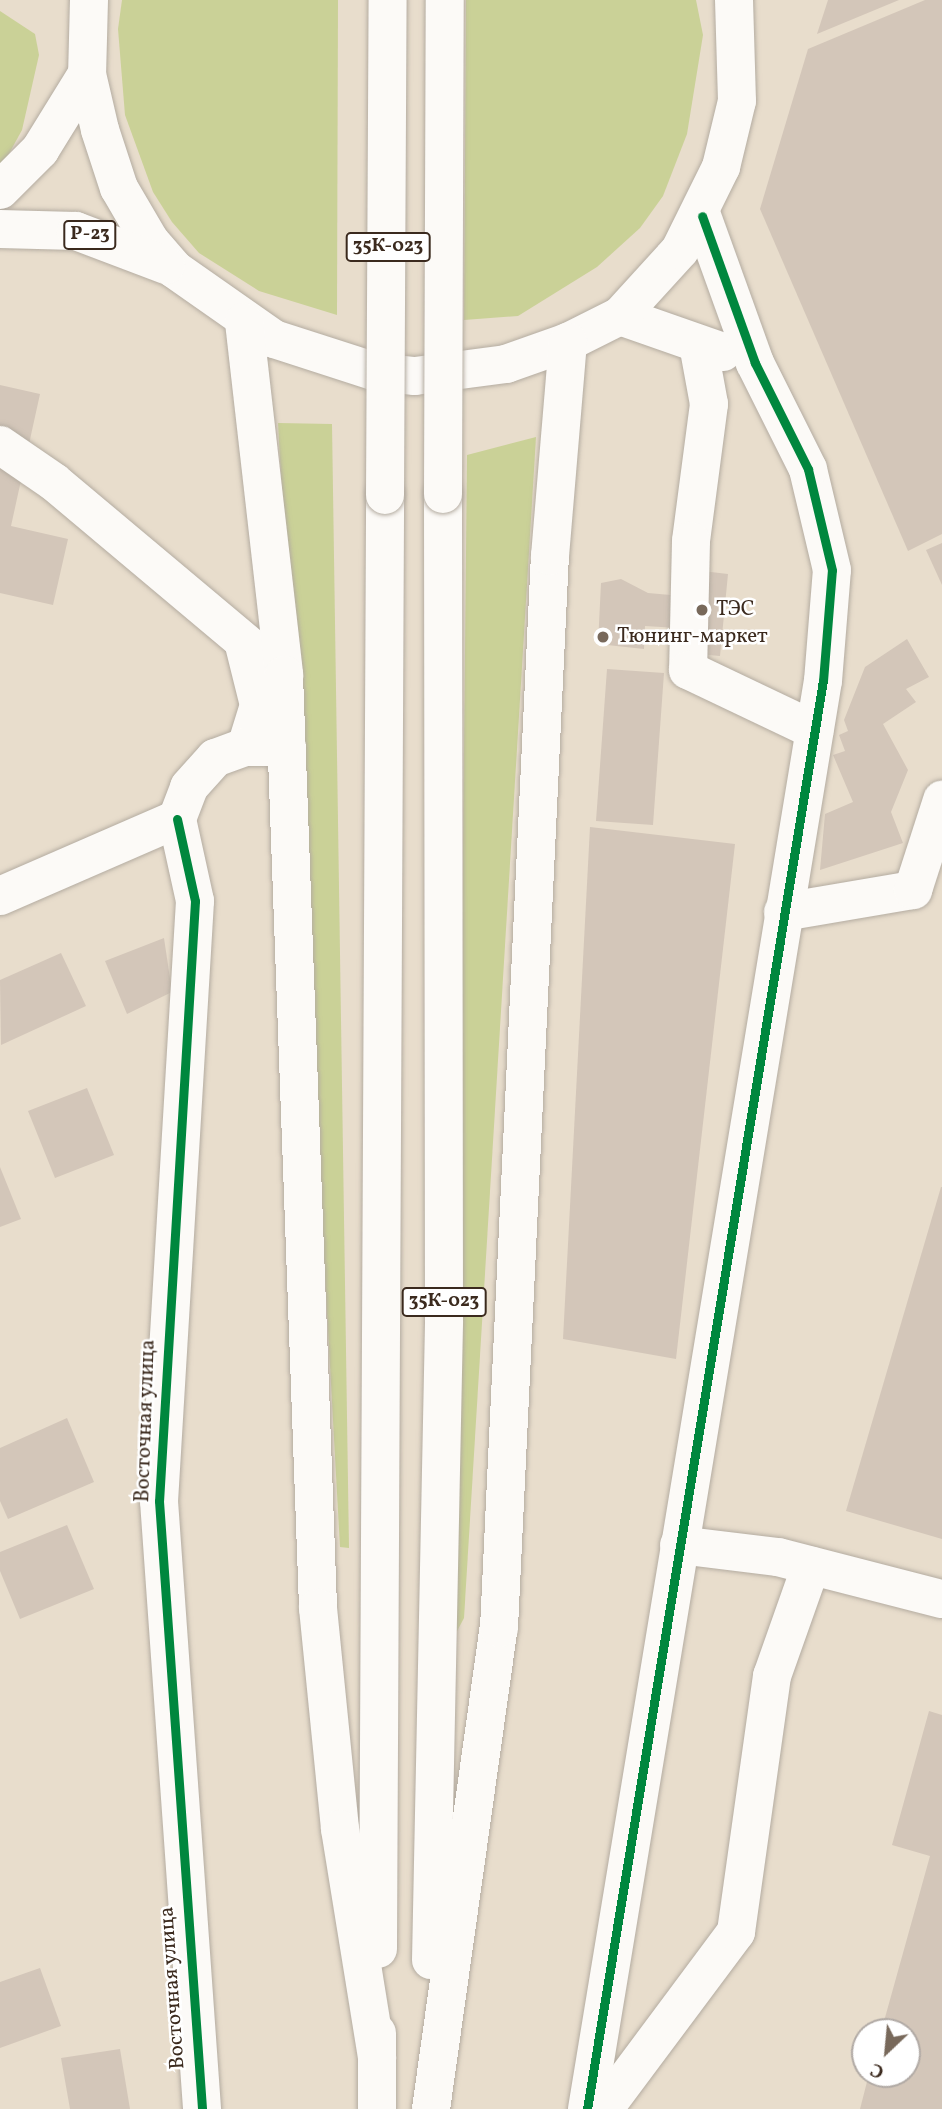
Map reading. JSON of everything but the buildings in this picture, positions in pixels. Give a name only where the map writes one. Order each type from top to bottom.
[{"type":"main road","points":[[89,0],[87,74],[120,188],[174,269],[244,322],[310,354],[415,376],[506,364],[568,342],[620,316],[702,216],[737,101],[738,3]]},
{"type":"main road","name":"35К-023","points":[[377,2109],[388,0]]},
{"type":"main road","name":"35К-023","points":[[430,2109],[444,1321],[445,0]]},
{"type":"main road","points":[[0,190],[40,150],[87,74]]},
{"type":"main road","points":[[587,2109],[814,730],[832,570],[808,469],[755,363],[702,216]]},
{"type":"main road","name":"Р-23","points":[[0,229],[76,231],[174,269]]},
{"type":"main road","points":[[620,316],[755,363]]},
{"type":"main road","points":[[244,322],[284,675],[318,1608],[340,1829],[377,2057]]},
{"type":"main road","points":[[430,2109],[499,1628],[550,556],[568,342]]},
{"type":"main road","points":[[698,344],[709,404],[691,541],[688,670],[814,730]]},
{"type":"main road","points":[[0,445],[54,482],[244,645],[284,675]]},
{"type":"main road","points":[[244,645],[259,705],[246,747]]},
{"type":"main road","points":[[0,897],[177,819],[189,787],[215,758],[246,747],[286,747]]},
{"type":"main road","points":[[783,912],[913,890],[942,800]]},
{"type":"main road","name":"Восточная улица","points":[[177,819],[195,901],[159,1500],[202,2109]]},
{"type":"main road","points":[[678,1545],[811,1566],[942,1599]]},
{"type":"main road","points":[[604,2109],[736,1932],[772,1676],[811,1566]]},
{"type":"green space","points":[[122,0],[338,0],[337,315],[259,291],[199,253],[172,222],[153,192],[125,115],[118,29]]},
{"type":"green space","points":[[466,0],[696,0],[703,35],[687,134],[663,196],[640,228],[597,267],[518,316],[464,320]]},
{"type":"green space","points":[[0,11],[35,34],[39,55],[22,130],[0,170]]},
{"type":"green space","points":[[278,423],[332,424],[349,1548],[340,1547]]},
{"type":"green space","points":[[536,437],[464,1618],[455,1635],[467,455]]},
{"type":"cycle path","points":[[587,2109],[823,681],[832,570],[808,469],[755,363],[702,216]]},
{"type":"cycle path","points":[[177,819],[195,901],[159,1501],[202,2109]]},
{"type":"place","name":"ТЭС","points":[[702,610]]},
{"type":"place","name":"Тюнинг-маркет","points":[[603,637]]}]
